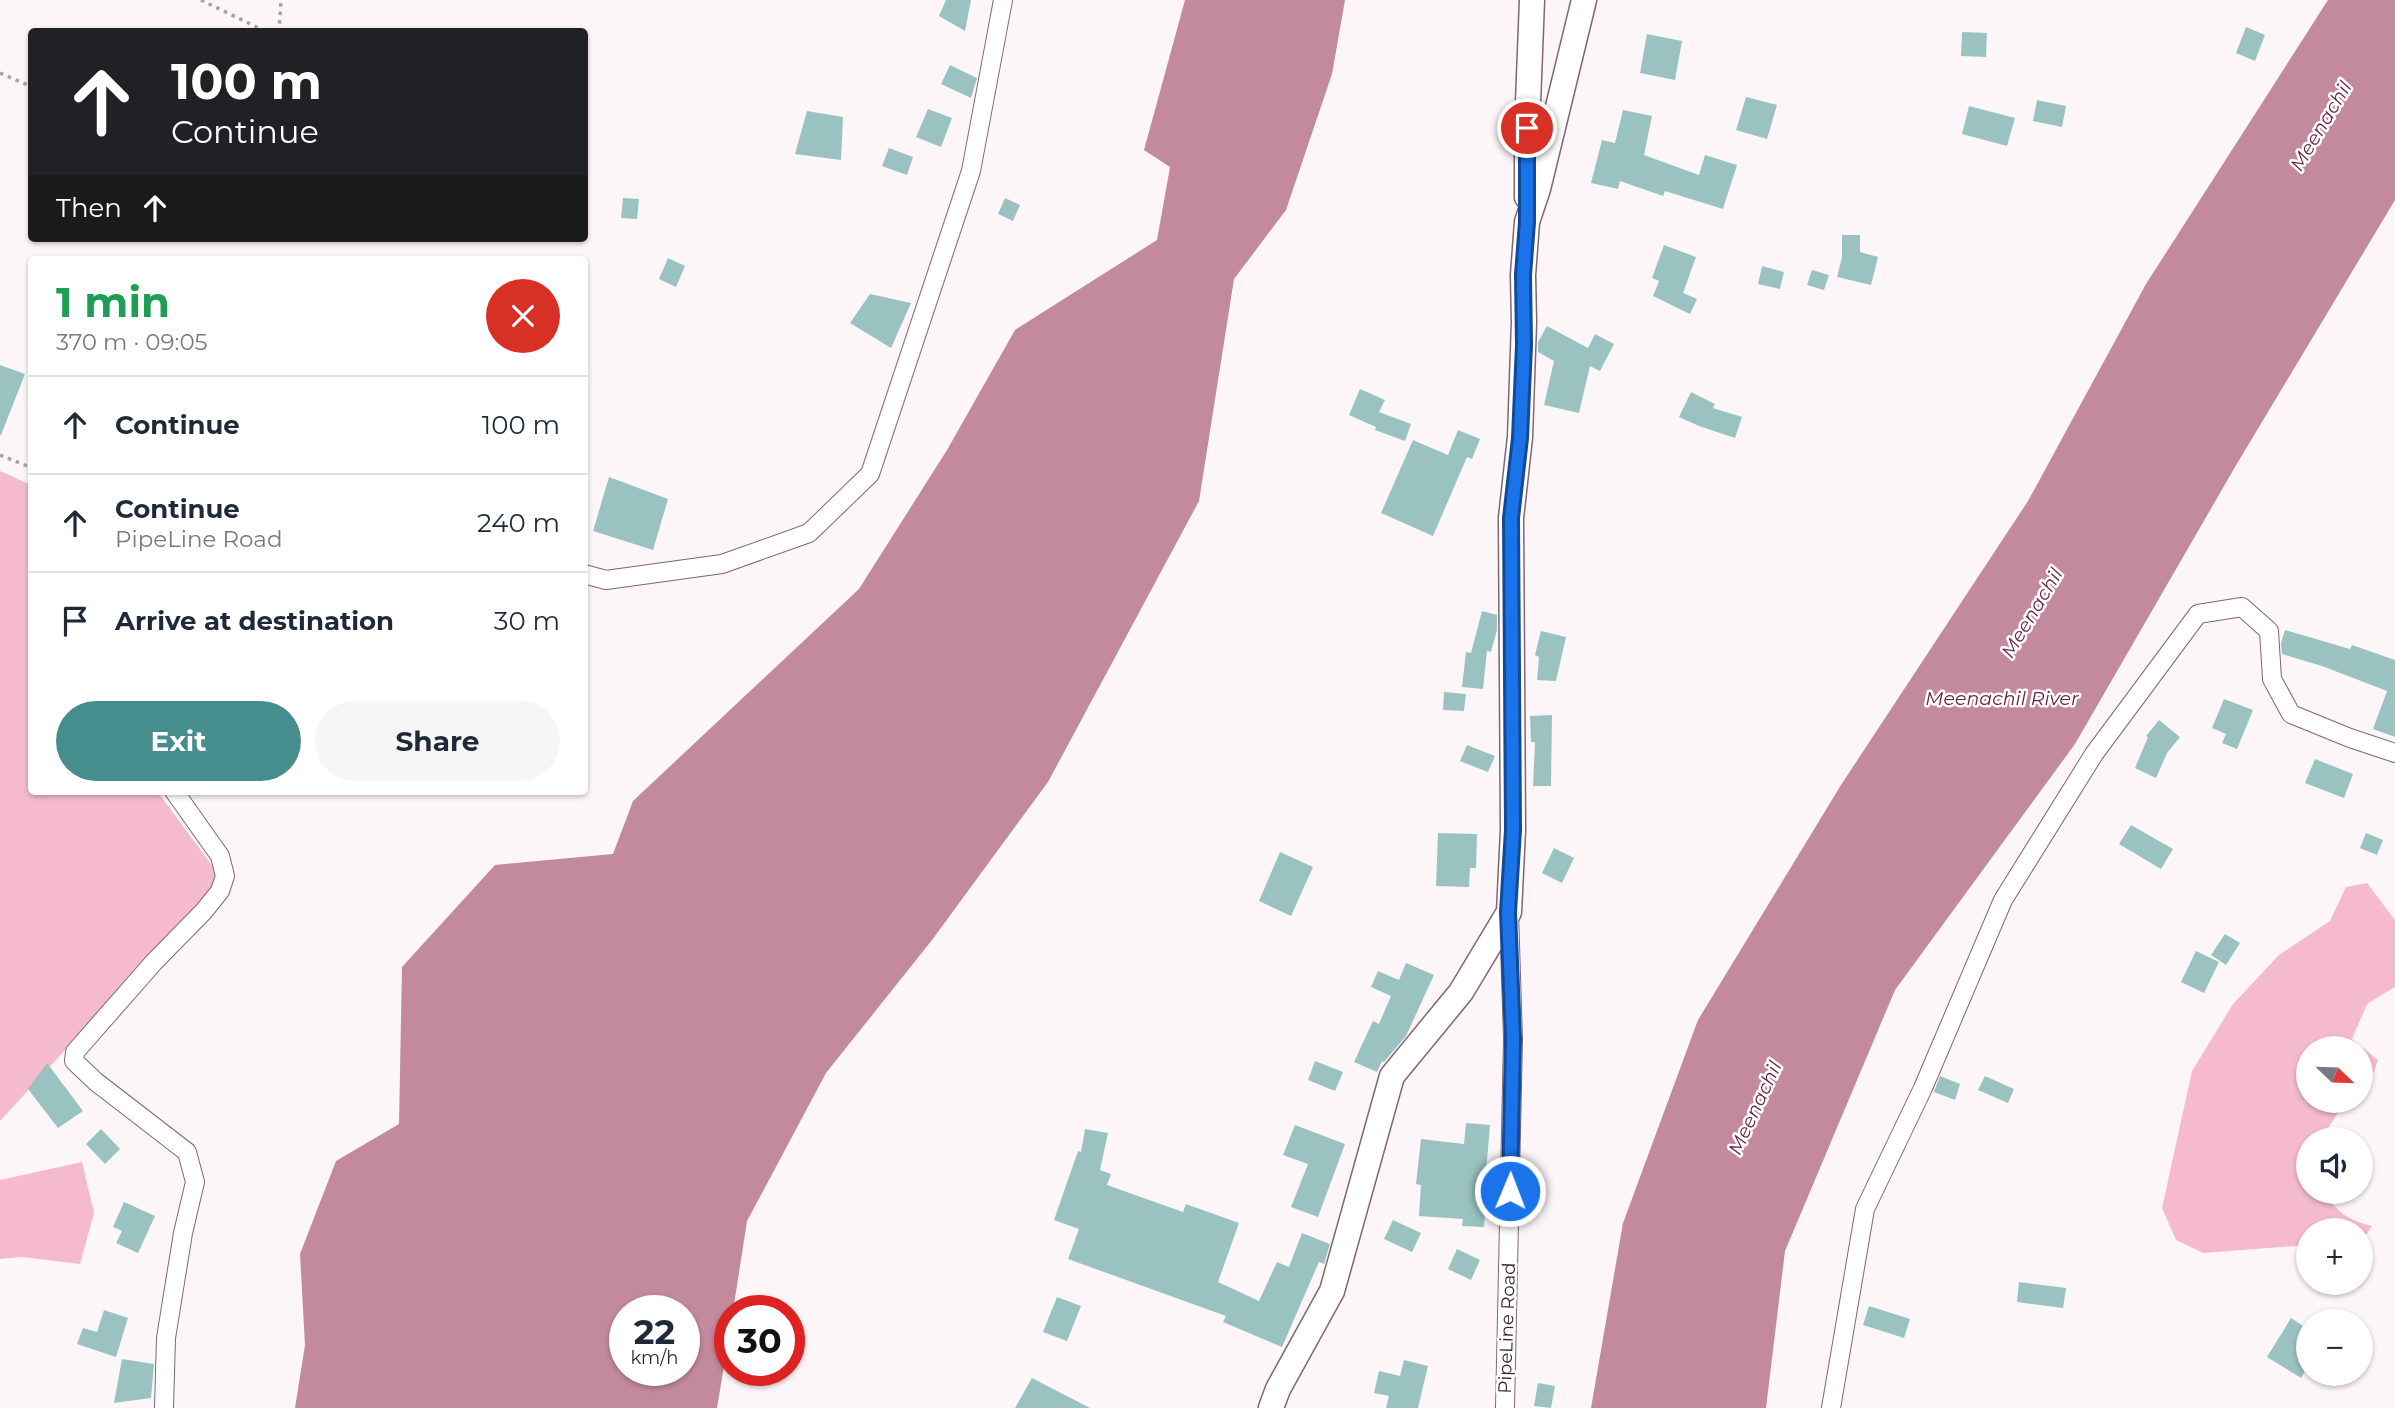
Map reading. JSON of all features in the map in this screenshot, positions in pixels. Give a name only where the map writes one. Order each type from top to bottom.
[{"type":"main road","points":[[1271,1408],[1278,1389],[1332,1291],[1392,1076],[1461,992],[1508,912],[1513,830],[1511,518],[1520,438],[1532,0]]},
{"type":"main road","points":[[1527,222],[1538,189],[1584,0]]},
{"type":"street","points":[[588,575],[606,580],[722,564],[809,533],[870,474],[971,171],[1003,0]]},
{"type":"street","points":[[1831,1408],[1865,1209],[1923,1088],[2003,900],[2094,754],[2198,614],[2242,607],[2269,631],[2272,679],[2291,714],[2395,753]]},
{"type":"street","points":[[164,1408],[166,1338],[183,1233],[195,1182],[187,1152],[95,1081],[75,1061],[75,1052],[220,891],[225,876],[220,856],[177,795]]},
{"type":"street","name":"PipeLine Road","points":[[1505,1408],[1513,1039],[1508,912]]},
{"type":"path","points":[[201,0],[259,28]]},
{"type":"path","points":[[279,28],[281,0]]},
{"type":"path","points":[[0,73],[28,86]]},
{"type":"path","points":[[0,454],[28,466]]},
{"type":"shaded area","points":[[0,471],[28,484],[28,795],[160,795],[222,879],[0,1121]]},
{"type":"shaded area","points":[[2367,883],[2395,920],[2395,987],[2367,1004],[2353,1036],[2296,1036],[2296,1113],[2338,1113],[2329,1127],[2296,1127],[2296,1204],[2333,1204],[2350,1218],[2296,1218],[2296,1246],[2203,1253],[2176,1240],[2162,1208],[2192,1071],[2233,1004],[2279,955],[2330,921],[2346,887]]},
{"type":"shaded area","points":[[2373,1056],[2378,1060],[2373,1075]]},
{"type":"shaded area","points":[[82,1162],[94,1213],[80,1264],[22,1257],[0,1259],[0,1180]]},
{"type":"water","points":[[1185,0],[1345,0],[1332,74],[1286,210],[1234,279],[1199,501],[1048,782],[932,940],[826,1073],[747,1221],[735,1295],[714,1295],[714,1386],[721,1386],[717,1408],[295,1408],[305,1345],[300,1254],[336,1161],[399,1124],[402,967],[495,865],[613,854],[633,801],[859,589],[947,450],[1015,330],[1157,240],[1170,167],[1144,150]]},
{"type":"water","name":"Meenachil River","points":[[2328,0],[2395,0],[2395,200],[2235,467],[2075,744],[1895,990],[1785,1251],[1766,1408],[1591,1408],[1623,1223],[1698,1020],[1841,785],[2028,501],[2146,284]]},
{"type":"building","points":[[946,0],[971,0],[965,31],[939,16]]},
{"type":"building","points":[[2246,27],[2265,35],[2255,61],[2236,53]]},
{"type":"building","points":[[1962,32],[1987,33],[1986,57],[1961,56]]},
{"type":"building","points":[[1647,34],[1682,41],[1675,80],[1640,73]]},
{"type":"building","points":[[950,65],[977,78],[971,98],[941,84]]},
{"type":"building","points":[[1746,97],[1777,105],[1767,139],[1736,130]]},
{"type":"building","points":[[2037,100],[2066,106],[2062,127],[2033,121]]},
{"type":"building","points":[[1969,106],[2015,118],[2007,146],[1962,134]]},
{"type":"building","points":[[928,109],[952,118],[941,147],[916,137]]},
{"type":"building","points":[[1623,110],[1652,116],[1644,155],[1699,175],[1705,155],[1737,165],[1723,209],[1665,191],[1663,196],[1620,181],[1618,189],[1591,183],[1602,140],[1615,143]]},
{"type":"building","points":[[807,111],[843,117],[841,160],[795,154]]},
{"type":"building","points":[[889,148],[913,157],[907,175],[882,166]]},
{"type":"building","points":[[623,198],[639,199],[637,219],[621,218]]},
{"type":"building","points":[[1005,198],[1020,205],[1013,221],[998,214]]},
{"type":"building","points":[[1842,235],[1860,235],[1860,252],[1878,257],[1871,285],[1837,277],[1842,257]]},
{"type":"building","points":[[1664,245],[1696,257],[1683,293],[1697,299],[1690,314],[1653,296],[1659,281],[1652,278]]},
{"type":"building","points":[[668,258],[685,266],[676,287],[659,279]]},
{"type":"building","points":[[1762,266],[1784,272],[1780,289],[1758,284]]},
{"type":"building","points":[[1812,270],[1829,275],[1824,290],[1807,285]]},
{"type":"building","points":[[870,294],[911,303],[891,348],[850,323]]},
{"type":"building","points":[[1547,326],[1588,348],[1595,334],[1614,344],[1600,371],[1590,366],[1579,413],[1544,405],[1554,361],[1538,352],[1538,342]]},
{"type":"building","points":[[0,365],[25,374],[1,435],[0,435]]},
{"type":"building","points":[[1360,389],[1385,400],[1379,412],[1411,424],[1405,441],[1375,430],[1376,427],[1349,415]]},
{"type":"building","points":[[1691,392],[1715,404],[1713,408],[1742,417],[1735,438],[1679,417]]},
{"type":"building","points":[[1458,430],[1480,439],[1472,459],[1467,457],[1433,536],[1381,513],[1413,440],[1448,455]]},
{"type":"building","points":[[609,477],[668,499],[653,550],[593,531]]},
{"type":"building","points":[[1482,611],[1497,615],[1497,630],[1491,652],[1487,651],[1483,689],[1462,687],[1466,652],[1471,653]]},
{"type":"building","points":[[2285,630],[2350,649],[2352,645],[2395,660],[2395,737],[2373,729],[2387,691],[2282,654],[2281,643]]},
{"type":"building","points":[[1541,631],[1566,637],[1556,681],[1537,680],[1539,657],[1535,655]]},
{"type":"building","points":[[1444,692],[1466,694],[1464,711],[1443,710]]},
{"type":"building","points":[[2224,699],[2253,710],[2237,749],[2222,743],[2226,734],[2212,728]]},
{"type":"building","points":[[1552,715],[1551,786],[1533,786],[1535,742],[1531,742],[1530,716]]},
{"type":"building","points":[[2159,720],[2180,737],[2167,753],[2156,778],[2135,768],[2148,737],[2146,736]]},
{"type":"building","points":[[1467,745],[1495,756],[1488,772],[1460,761]]},
{"type":"building","points":[[2315,759],[2353,774],[2344,798],[2305,783]]},
{"type":"building","points":[[2131,825],[2173,849],[2161,869],[2119,844]]},
{"type":"building","points":[[1438,833],[1477,834],[1476,868],[1470,868],[1469,887],[1436,886]]},
{"type":"building","points":[[2366,833],[2383,840],[2377,855],[2360,848]]},
{"type":"building","points":[[1554,848],[1574,858],[1562,883],[1542,873]]},
{"type":"building","points":[[1280,852],[1313,867],[1291,916],[1259,901]]},
{"type":"building","points":[[2225,934],[2240,943],[2226,965],[2211,955]]},
{"type":"building","points":[[2196,951],[2219,962],[2204,993],[2181,982]]},
{"type":"building","points":[[1406,963],[1434,975],[1406,1036],[1384,1062],[1382,1061],[1377,1072],[1354,1062],[1373,1021],[1379,1024],[1391,996],[1371,987],[1378,971],[1399,980]]},
{"type":"building","points":[[1315,1061],[1343,1072],[1335,1091],[1308,1080]]},
{"type":"building","points":[[47,1063],[83,1111],[58,1128],[28,1089]]},
{"type":"building","points":[[1940,1076],[1960,1084],[1955,1100],[1934,1092]]},
{"type":"building","points":[[1985,1076],[2014,1089],[2008,1103],[1978,1090]]},
{"type":"building","points":[[1466,1123],[1490,1125],[1484,1227],[1462,1226],[1463,1219],[1419,1216],[1421,1185],[1416,1184],[1421,1139],[1464,1144]]},
{"type":"building","points":[[1295,1125],[1345,1144],[1318,1217],[1291,1207],[1308,1164],[1283,1155]]},
{"type":"building","points":[[101,1129],[120,1149],[105,1164],[86,1144]]},
{"type":"building","points":[[1085,1129],[1108,1133],[1100,1170],[1111,1174],[1107,1185],[1183,1212],[1186,1204],[1239,1223],[1218,1282],[1259,1301],[1277,1262],[1289,1267],[1302,1233],[1330,1244],[1324,1264],[1319,1262],[1282,1347],[1223,1322],[1226,1316],[1068,1259],[1079,1229],[1054,1220],[1078,1151],[1081,1152]]},
{"type":"building","points":[[124,1202],[155,1216],[138,1253],[116,1243],[122,1231],[113,1227]]},
{"type":"building","points":[[1393,1220],[1421,1233],[1412,1252],[1384,1239]]},
{"type":"building","points":[[1457,1249],[1480,1260],[1471,1280],[1448,1269]]},
{"type":"building","points":[[2019,1282],[2066,1288],[2063,1308],[2017,1302]]},
{"type":"building","points":[[1057,1297],[1081,1306],[1067,1341],[1043,1332]]},
{"type":"building","points":[[1869,1306],[1910,1319],[1904,1338],[1863,1325]]},
{"type":"building","points":[[104,1310],[128,1318],[116,1357],[77,1344],[83,1328],[97,1332]]},
{"type":"building","points":[[2291,1318],[2296,1321],[2296,1375],[2267,1357]]},
{"type":"building","points":[[122,1359],[154,1364],[151,1398],[114,1403]]},
{"type":"building","points":[[1404,1360],[1428,1366],[1418,1408],[1386,1408],[1389,1396],[1374,1393],[1379,1371],[1400,1376]]},
{"type":"building","points":[[1032,1378],[1090,1408],[1015,1408]]},
{"type":"building","points":[[1538,1383],[1555,1386],[1551,1408],[1534,1406]]},
{"type":"route","points":[[1510,1191],[1513,1039],[1508,912],[1513,830],[1511,518],[1520,438],[1524,345],[1527,128]]},
{"type":"water label","name":"Meenachil","points":[[2321,126]]},
{"type":"water label","name":"Meenachil","points":[[2032,613]]},
{"type":"water label","name":"Meenachil","points":[[1755,1108]]}]
